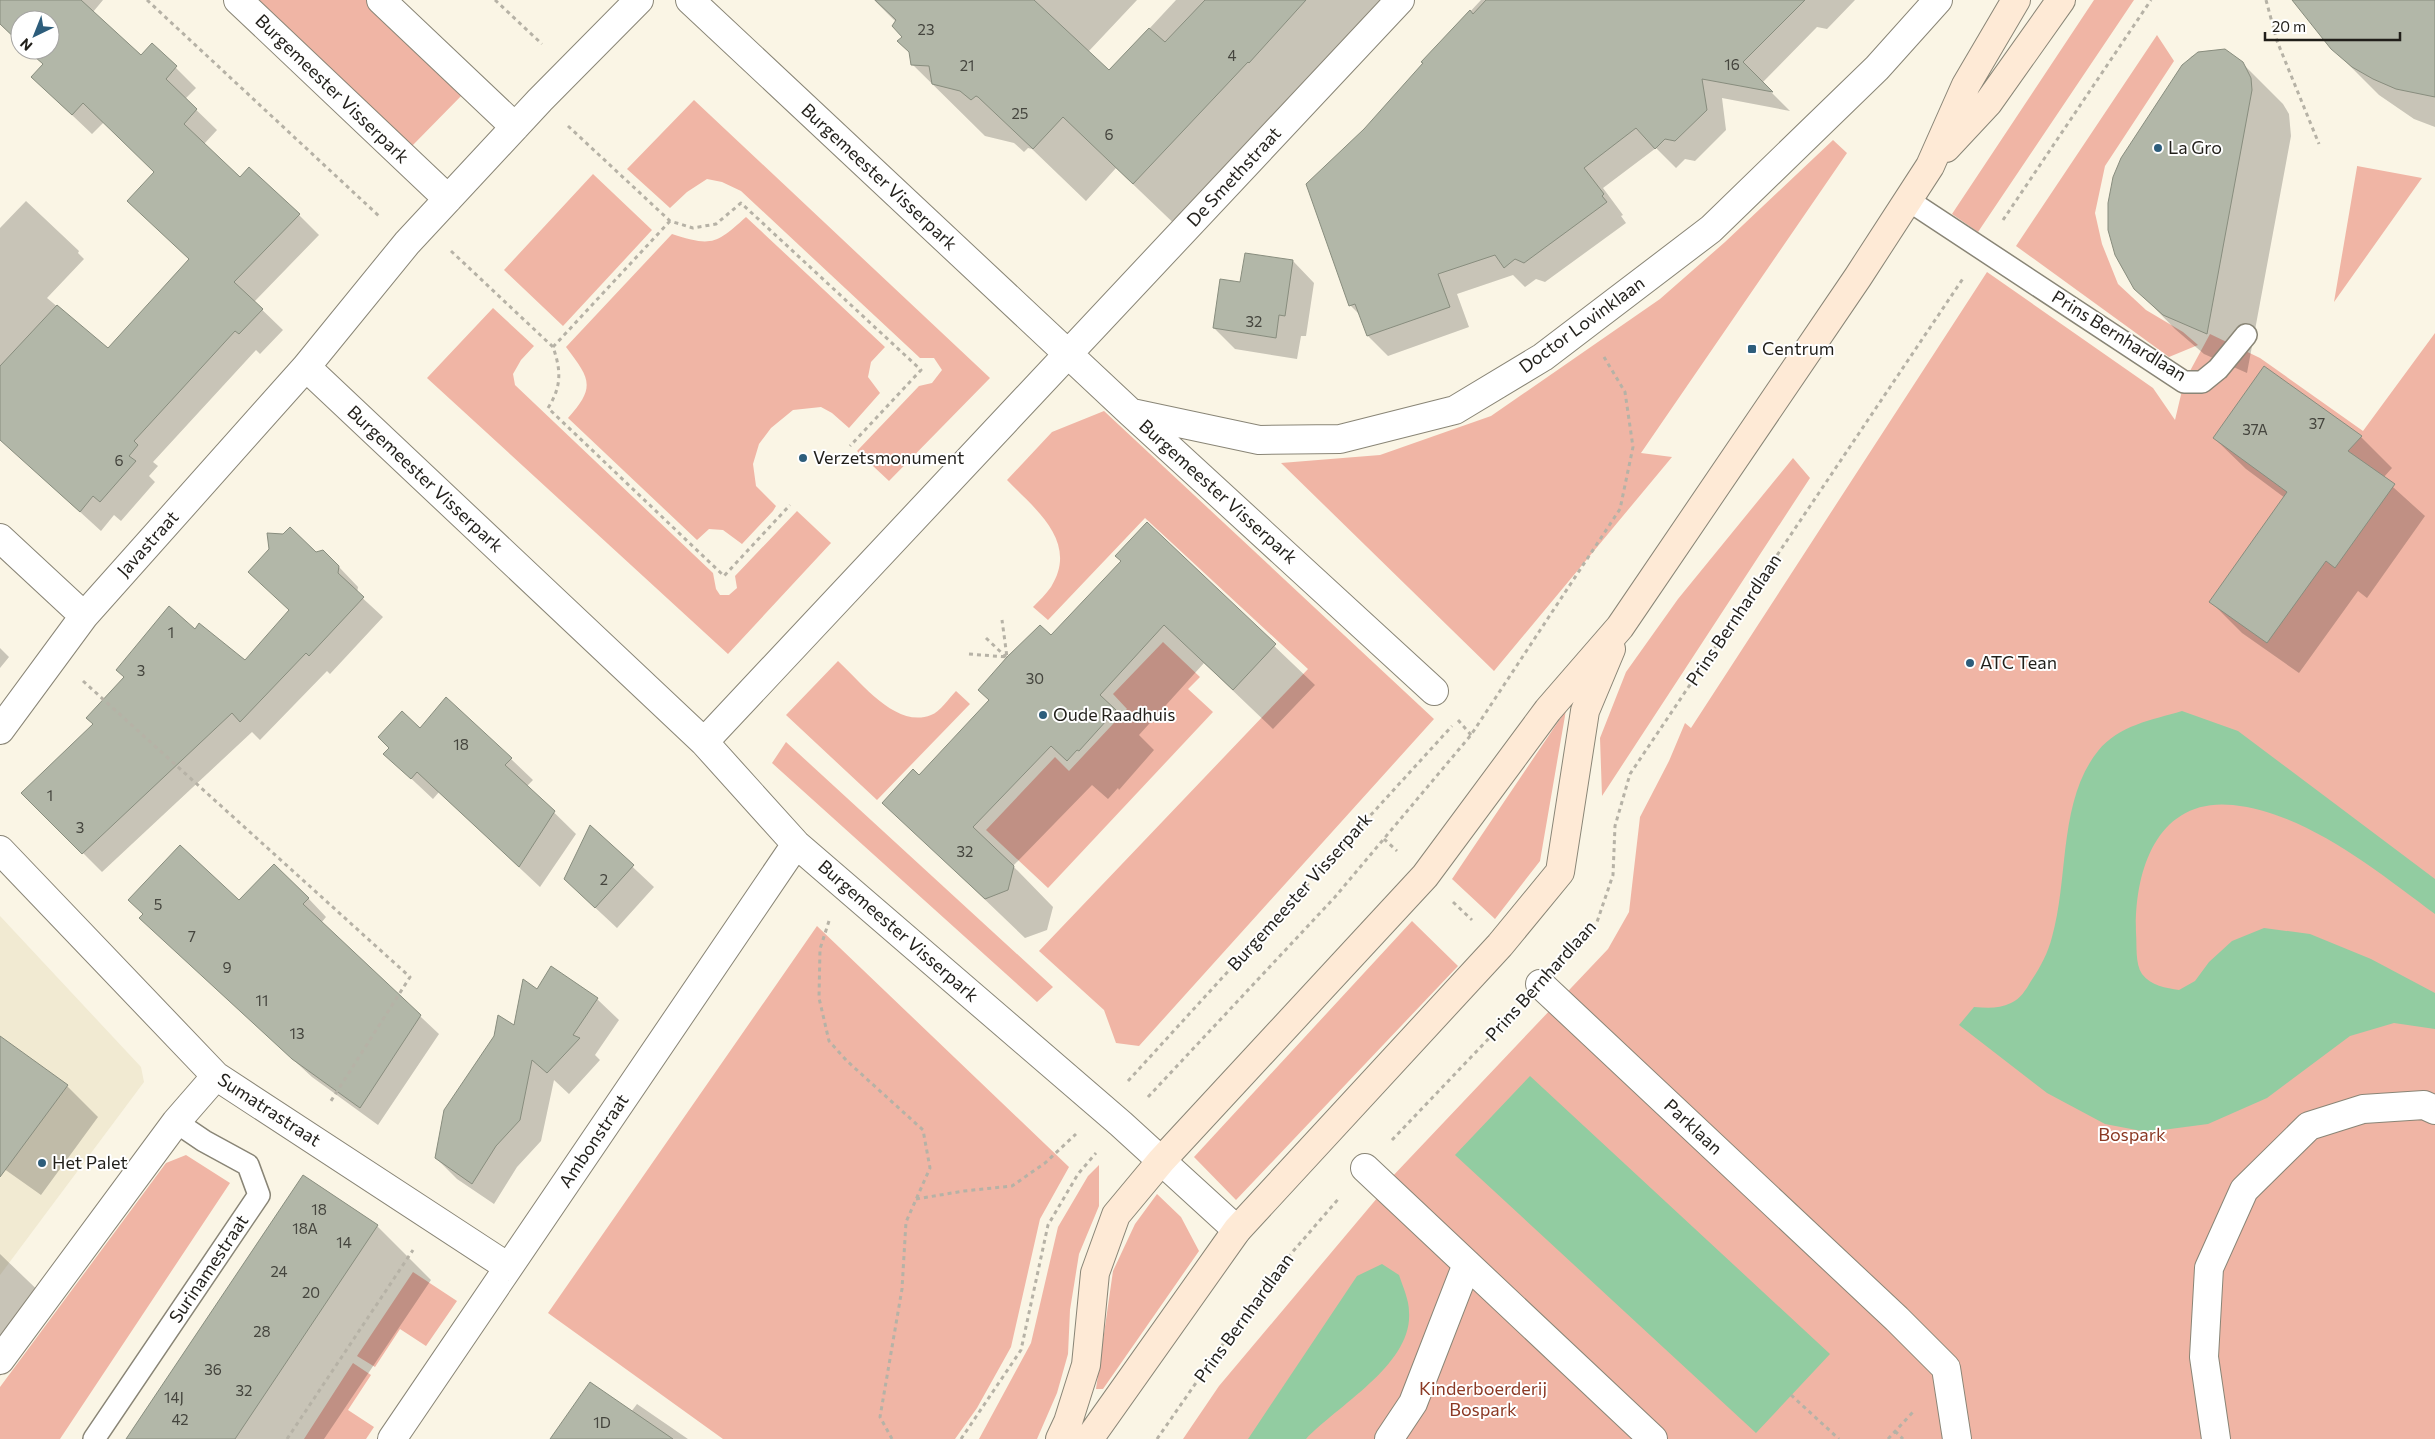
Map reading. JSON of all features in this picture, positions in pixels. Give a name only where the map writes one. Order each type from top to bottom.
[{"type":"main road","points":[[1060,1439],[1068,1422],[1086,1365],[1095,1273],[1116,1215],[1161,1161],[1424,876],[1548,710],[1620,627],[1930,166],[1966,85],[2016,0]]},
{"type":"main road","points":[[1930,166],[1988,102],[2061,0]]},
{"type":"main road","points":[[1089,1439],[1238,1230],[1500,945],[1560,872],[1585,711],[1620,627]]},
{"type":"street","name":"Burgemeester Visserpark","points":[[238,0],[448,199]]},
{"type":"street","points":[[381,0],[515,127]]},
{"type":"street","points":[[306,367],[415,234],[540,100],[639,0]]},
{"type":"street","name":"Burgemeester Visserpark","points":[[690,0],[1130,412],[1434,692]]},
{"type":"street","name":"De Smethstraat","points":[[1068,354],[1400,0]]},
{"type":"street","name":"Doctor Lovinklaan","points":[[1130,412],[1259,440],[1340,439],[1455,410],[1543,357],[1711,229],[1877,68],[1938,0]]},
{"type":"street","points":[[704,742],[1068,354]]},
{"type":"street","name":"Burgemeester Visserpark","points":[[306,367],[704,742],[796,844],[1112,1116],[1238,1230]]},
{"type":"street","name":"Javastraat","points":[[0,730],[84,616],[306,367]]},
{"type":"street","points":[[0,538],[84,616]]},
{"type":"street","name":"Ambonstraat","points":[[392,1439],[796,844]]},
{"type":"street","name":"Sumatrastraat","points":[[0,850],[216,1076],[508,1267]]},
{"type":"street","name":"Parklaan","points":[[1540,984],[1897,1319],[1946,1368],[1957,1439]]},
{"type":"street","points":[[0,1360],[176,1122],[216,1076]]},
{"type":"street","points":[[2216,1439],[2204,1356],[2209,1268],[2244,1190],[2309,1126],[2363,1109],[2424,1105],[2435,1110]]},
{"type":"street","points":[[1365,1168],[1653,1439]]},
{"type":"street","points":[[1389,1439],[1413,1403],[1467,1264]]},
{"type":"lane","name":"Prins Bernhardlaan","points":[[1908,200],[1984,248],[2184,382],[2202,382],[2218,369],[2246,335]]},
{"type":"lane","name":"Surinamestraat","points":[[94,1439],[259,1195],[248,1165],[204,1141],[176,1122]]},
{"type":"path","points":[[147,0],[415,234],[553,347],[559,365],[560,380],[556,395],[548,408],[724,576],[790,504]]},
{"type":"path","points":[[495,0],[570,70]]},
{"type":"path","name":"Prins Bernhardlaan","points":[[1157,1439],[1264,1285],[1365,1168],[1597,922],[1613,874],[1615,826],[1630,774],[2150,0]]},
{"type":"path","points":[[2266,0],[2277,41],[2319,144]]},
{"type":"path","points":[[540,100],[670,221],[693,228],[716,224],[742,203],[921,370],[850,446]]},
{"type":"path","points":[[553,347],[670,221]]},
{"type":"path","points":[[916,1200],[964,1191],[1012,1186],[1112,1116],[1214,1028],[1384,839],[1471,735],[1620,509],[1633,448],[1625,392],[1585,325]]},
{"type":"path","points":[[1002,620],[1007,657]]},
{"type":"path","points":[[986,638],[1007,657]]},
{"type":"path","points":[[970,654],[1007,657]]},
{"type":"path","points":[[55,656],[410,977],[309,1136]]},
{"type":"path","name":"Burgemeester Visserpark","points":[[1112,1116],[1458,720]]},
{"type":"path","points":[[1384,839],[1500,945]]},
{"type":"path","points":[[840,882],[820,949],[819,998],[830,1041],[847,1061],[923,1130],[930,1168],[906,1222],[902,1288],[880,1417],[892,1439]]},
{"type":"path","points":[[961,1439],[1021,1350],[1048,1225],[1112,1116]]},
{"type":"path","points":[[287,1439],[434,1218]]},
{"type":"path","points":[[1791,1395],[1838,1439]]},
{"type":"path","points":[[1895,1432],[1903,1439]]},
{"type":"shaded area","points":[[2182,711],[2238,731],[2435,879],[2435,914],[2366,863],[2314,832],[2261,810],[2233,805],[2207,806],[2186,813],[2168,826],[2155,843],[2146,863],[2136,909],[2138,965],[2142,974],[2154,984],[2179,990],[2195,981],[2209,962],[2232,941],[2264,928],[2310,934],[2371,959],[2435,993],[2435,1029],[2394,1023],[2350,1036],[2267,1098],[2208,1124],[2147,1132],[2105,1124],[2047,1093],[1959,1025],[1974,1007],[1997,1007],[2017,999],[2038,971],[2050,943],[2057,914],[2066,841],[2076,793],[2085,771],[2098,751],[2106,742],[2126,729]]},
{"type":"shaded area","name":"Het Palet","points":[[0,916],[141,1067],[144,1082],[0,1275]]},
{"type":"shaded area","points":[[1530,1076],[1830,1354],[1756,1433],[1455,1155]]},
{"type":"shaded area","points":[[1382,1264],[1399,1275],[1409,1307],[1407,1331],[1399,1349],[1387,1366],[1354,1398],[1306,1439],[1248,1439],[1357,1276]]},
{"type":"green space","points":[[255,0],[366,0],[465,92],[410,148]]},
{"type":"green space","points":[[2094,0],[2134,0],[1978,232],[1952,214]]},
{"type":"green space","points":[[2157,35],[2174,61],[2105,166],[2095,213],[2102,244],[2118,284],[2146,310],[2183,332],[2198,345],[2169,357],[2016,246]]},
{"type":"green space","points":[[694,100],[990,378],[889,481],[857,451],[919,386],[932,383],[942,370],[934,358],[920,358],[741,191],[722,182],[707,179],[687,192],[670,208],[627,169]]},
{"type":"green space","points":[[1833,140],[1847,153],[1641,453],[1672,457],[1494,671],[1281,463],[1380,455],[1491,416],[1660,299],[1725,242]]},
{"type":"green space","points":[[2357,167],[2422,178],[2334,302]]},
{"type":"green space","points":[[593,174],[652,230],[563,326],[504,270]]},
{"type":"green space","points":[[746,217],[885,347],[871,362],[868,377],[880,393],[849,428],[832,413],[821,407],[793,410],[771,428],[759,444],[753,464],[756,486],[776,506],[742,544],[723,530],[709,529],[697,540],[568,418],[583,398],[586,382],[580,367],[566,347],[672,234],[696,241],[713,240],[720,238]]},
{"type":"green space","name":"Bospark","points":[[1987,272],[2153,388],[2175,420],[2184,382],[2210,334],[2260,358],[2363,431],[2435,333],[2435,1439],[1183,1439],[1219,1386],[1378,1197],[1390,1179],[1608,949],[1629,912],[1640,817],[1669,761],[1685,723],[1691,728]]},
{"type":"green space","points":[[493,308],[534,346],[521,360],[513,374],[515,385],[713,573],[716,589],[720,595],[729,595],[737,588],[735,576],[797,511],[831,543],[728,654],[427,378]]},
{"type":"green space","points":[[1104,411],[1434,719],[1139,1046],[1116,1043],[1104,1010],[1039,951],[1308,669],[1145,518],[1048,620],[1033,607],[1051,587],[1058,571],[1060,556],[1057,541],[1041,515],[1007,480],[1052,432]]},
{"type":"green space","points":[[1793,458],[1810,478],[1602,796],[1600,738],[1626,672],[1678,599]]},
{"type":"green space","points":[[1163,642],[1200,677],[1188,689],[1213,712],[1048,888],[986,830],[1055,757],[1069,771],[1127,709],[1113,694]]},
{"type":"green space","points":[[838,661],[880,701],[892,710],[905,715],[918,718],[931,715],[941,708],[956,691],[970,704],[877,800],[786,715]]},
{"type":"green space","points":[[1566,710],[1540,861],[1495,919],[1452,879]]},
{"type":"green space","points":[[786,742],[1053,987],[1037,1002],[772,763]]},
{"type":"green space","points":[[1412,921],[1458,966],[1236,1200],[1194,1157]]},
{"type":"green space","points":[[817,926],[1069,1167],[1040,1219],[1011,1347],[977,1408],[955,1439],[723,1439],[548,1313]]},
{"type":"green space","points":[[186,1155],[230,1183],[60,1439],[0,1439],[0,1387],[166,1163]]},
{"type":"green space","points":[[1099,1165],[1099,1206],[1079,1254],[1070,1310],[1068,1354],[1057,1393],[1037,1439],[979,1439],[1031,1343],[1058,1227],[1088,1176]]},
{"type":"green space","points":[[1157,1194],[1181,1217],[1199,1251],[1103,1389],[1096,1389],[1113,1271],[1135,1224]]},
{"type":"green space","points":[[413,1272],[457,1301],[426,1346],[400,1329],[375,1367],[357,1356]]},
{"type":"green space","points":[[353,1363],[371,1375],[348,1410],[374,1427],[366,1439],[304,1439]]},
{"type":"building","points":[[0,0],[81,0],[141,55],[152,43],[177,66],[166,79],[197,109],[184,124],[240,177],[249,167],[300,214],[234,282],[263,309],[239,334],[235,331],[134,441],[138,445],[129,456],[136,461],[100,502],[93,496],[80,512],[0,440],[0,366],[57,305],[108,348],[189,259],[127,201],[154,172],[83,103],[72,115],[31,77],[43,64],[38,60],[60,60],[60,10],[10,10],[10,34],[0,24]]},
{"type":"building","points":[[875,0],[1034,0],[1109,70],[1149,28],[1165,42],[1205,0],[1306,0],[1249,63],[1133,184],[1063,117],[1033,149],[978,97],[976,96],[971,100],[960,91],[932,84],[929,66],[911,65],[909,52],[897,41],[902,37],[892,26],[896,20]]},
{"type":"building","points":[[1486,0],[1805,0],[1743,62],[1773,92],[1702,79],[1707,110],[1675,141],[1665,139],[1655,149],[1636,128],[1584,168],[1604,194],[1602,196],[1607,202],[1524,263],[1515,259],[1504,268],[1495,255],[1438,274],[1450,307],[1367,336],[1355,304],[1349,306],[1306,184],[1364,129],[1423,63],[1421,62],[1470,10],[1473,14]]},
{"type":"building","points":[[2292,0],[2435,0],[2435,97],[2396,89],[2352,67],[2331,49]]},
{"type":"building","points":[[2225,49],[2243,62],[2251,78],[2252,90],[2207,334],[2163,315],[2134,289],[2115,255],[2108,230],[2108,203],[2113,177],[2121,158],[2182,65],[2198,52]]},
{"type":"building","points":[[1245,253],[1293,260],[1285,316],[1279,315],[1276,338],[1213,328],[1220,279],[1240,282]]},
{"type":"building","points":[[2264,366],[2362,436],[2348,451],[2395,484],[2335,568],[2326,561],[2267,643],[2209,602],[2287,492],[2213,438]]},
{"type":"building","name":"Oude Raadhuis","points":[[1147,522],[1276,644],[1233,690],[1164,625],[1100,695],[1116,710],[1079,751],[1077,750],[1067,761],[1051,746],[973,827],[1014,866],[1008,890],[985,899],[882,803],[913,769],[919,775],[989,700],[978,690],[1007,657],[1040,625],[1051,635],[1121,561],[1115,556]]},
{"type":"building","points":[[290,527],[316,552],[323,550],[339,566],[338,573],[364,597],[309,656],[306,653],[240,722],[232,713],[82,854],[21,793],[93,724],[86,718],[124,677],[116,670],[169,606],[195,629],[199,623],[245,660],[289,610],[248,572],[269,549],[267,533],[283,534]]},
{"type":"building","points":[[446,697],[512,758],[505,765],[555,811],[519,867],[417,772],[411,779],[383,754],[389,748],[378,737],[402,711],[420,728]]},
{"type":"building","points":[[590,825],[634,865],[595,908],[564,879]]},
{"type":"building","points":[[180,845],[239,900],[274,864],[309,898],[303,904],[421,1015],[360,1108],[292,1059],[139,918],[143,914],[128,900]]},
{"type":"building","points":[[551,966],[598,998],[573,1035],[580,1038],[547,1073],[532,1060],[520,1120],[496,1146],[472,1184],[435,1158],[444,1110],[494,1036],[498,1015],[514,1025],[523,979],[537,989]]},
{"type":"building","points":[[0,1036],[68,1085],[0,1177]]},
{"type":"building","points":[[303,1175],[378,1225],[235,1439],[126,1439]]},
{"type":"building","points":[[590,1382],[673,1439],[550,1439]]},
{"type":"place","name":"La Gro","points":[[2158,148]]},
{"type":"place","name":"Centrum","points":[[1752,349]]},
{"type":"place","name":"Verzetsmonument","points":[[803,458]]},
{"type":"place","name":"ATC Tean","points":[[1970,663]]},
{"type":"place","name":"Oude Raadhuis","points":[[1043,715]]},
{"type":"place","name":"Het Palet","points":[[42,1163]]},
{"type":"park label","name":"Kinderboerderij Bospark","points":[[1483,1399]]}]
